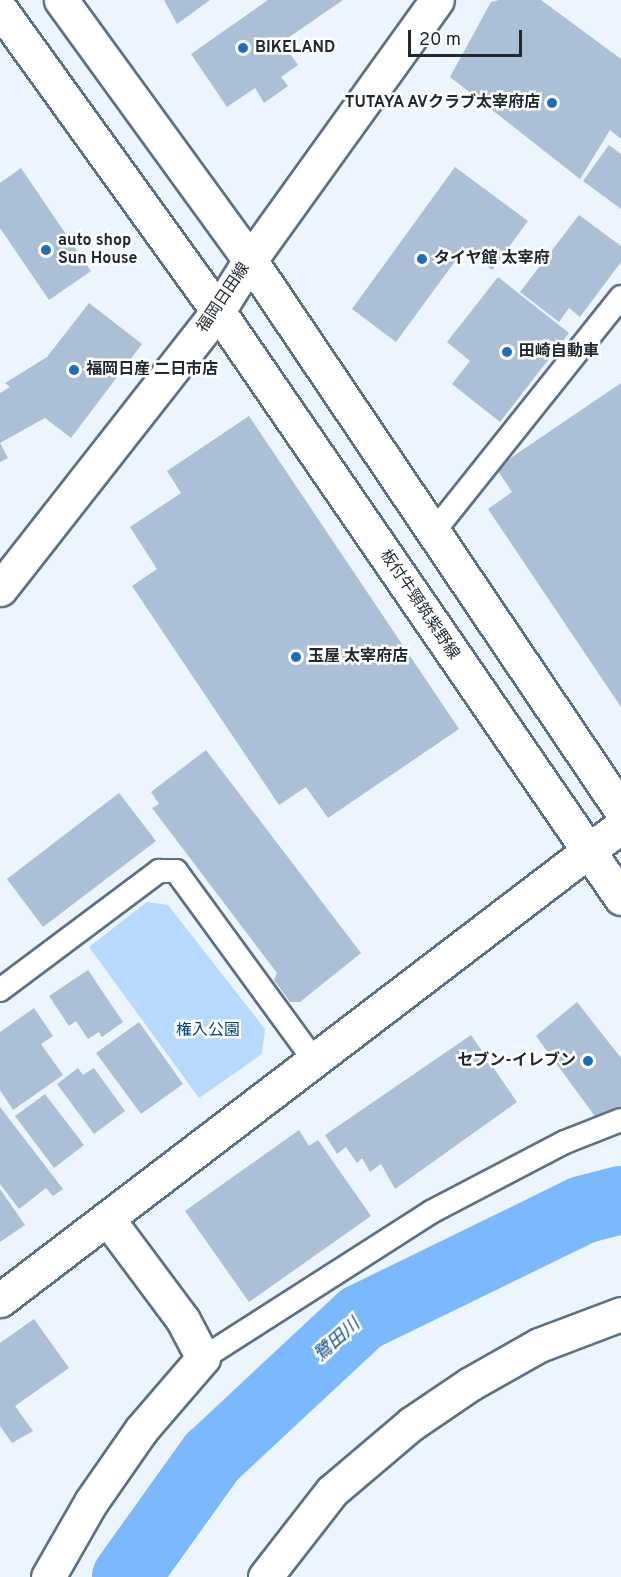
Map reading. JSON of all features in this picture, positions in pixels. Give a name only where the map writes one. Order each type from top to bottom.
[{"type":"street","points":[[61,0],[250,260],[435,530],[621,810]]},
{"type":"street","name":"福岡日田線","points":[[0,589],[218,311],[250,260],[437,0]]},
{"type":"street","name":"板付牛頸筑紫野線","points":[[1,12],[218,311],[621,898]]},
{"type":"street","points":[[0,1300],[621,826]]},
{"type":"street","points":[[48,1577],[91,1502],[141,1430],[203,1358],[183,1320],[107,1218]]},
{"type":"street","points":[[266,1577],[332,1491],[411,1425],[470,1384],[539,1345],[621,1314]]},
{"type":"lane","points":[[435,530],[621,297]]},
{"type":"lane","points":[[0,990],[159,871],[176,871],[314,1060]]},
{"type":"lane","points":[[203,1358],[431,1212],[565,1142],[621,1120]]},
{"type":"green space","name":"権入公園","points":[[147,902],[168,905],[265,1029],[262,1054],[199,1098],[89,947]]},
{"type":"building","points":[[164,0],[210,0],[177,24]]},
{"type":"building","name":"BIKELAND","points":[[268,0],[343,0],[282,42],[298,65],[281,77],[288,86],[264,103],[255,88],[227,107],[191,54]]},
{"type":"building","name":"TUTAYA AVクラブ太宰府店","points":[[541,0],[621,59],[621,139],[610,130],[580,179],[450,77],[491,2]]},
{"type":"building","points":[[609,145],[621,154],[621,209],[583,181]]},
{"type":"building","name":"タイヤ館 太宰府","points":[[455,167],[528,221],[492,270],[464,249],[396,342],[352,309]]},
{"type":"building","name":"auto shop Sun House","points":[[21,168],[91,271],[49,300],[0,228],[0,183]]},
{"type":"building","points":[[579,215],[621,246],[621,262],[580,317],[569,308],[559,322],[520,292]]},
{"type":"building","name":"田崎自動車","points":[[498,277],[569,333],[500,422],[452,384],[470,361],[447,342]]},
{"type":"building","name":"福岡日産 二日市店","points":[[89,303],[142,344],[71,438],[45,418],[0,443],[0,393],[10,387],[5,383],[47,357]]},
{"type":"building","points":[[621,383],[621,707],[488,509],[512,492],[496,468]]},
{"type":"building","name":"玉屋 太宰府店","points":[[249,416],[459,729],[328,818],[306,787],[279,805],[132,586],[157,569],[130,527],[181,493],[167,471]]},
{"type":"building","points":[[0,443],[8,458],[0,462]]},
{"type":"building","points":[[206,750],[361,953],[300,1002],[290,1002],[274,980],[277,973],[152,808],[159,804],[151,792]]},
{"type":"building","points":[[119,793],[156,841],[43,927],[7,879]]},
{"type":"building","points":[[88,970],[123,1022],[102,1037],[99,1032],[88,1039],[76,1021],[69,1026],[49,996]]},
{"type":"building","name":"セブン-イレブン","points":[[577,1002],[621,1058],[621,1109],[597,1119],[536,1036]]},
{"type":"building","points":[[34,1008],[53,1036],[41,1044],[63,1075],[13,1110],[0,1090],[0,1032]]},
{"type":"building","points":[[139,1022],[183,1084],[141,1114],[96,1053]]},
{"type":"building","points":[[471,1035],[517,1102],[395,1189],[381,1164],[370,1172],[362,1158],[357,1163],[346,1147],[337,1154],[325,1135]]},
{"type":"building","points":[[78,1068],[83,1075],[94,1068],[125,1111],[94,1134],[57,1084]]},
{"type":"building","points":[[45,1094],[84,1145],[54,1168],[15,1116]]},
{"type":"building","points":[[0,1107],[63,1189],[53,1196],[46,1188],[19,1209],[0,1184]]},
{"type":"building","points":[[299,1130],[309,1146],[318,1140],[371,1216],[249,1302],[185,1211]]},
{"type":"building","points":[[0,1189],[25,1225],[0,1242]]},
{"type":"building","points":[[34,1319],[69,1368],[15,1406],[33,1431],[12,1443],[0,1426],[0,1343]]},
{"type":"waterway","name":"鷺田川","points":[[126,1577],[212,1457],[361,1318],[582,1210],[621,1200]]},
{"type":"place","name":"BIKELAND","points":[[243,48]]},
{"type":"place","name":"TUTAYA AVクラブ太宰府店","points":[[552,103]]},
{"type":"place","name":"auto shop Sun House","points":[[46,250]]},
{"type":"place","name":"タイヤ館 太宰府","points":[[422,259]]},
{"type":"place","name":"田崎自動車","points":[[507,352]]},
{"type":"place","name":"福岡日産 二日市店","points":[[74,370]]},
{"type":"place","name":"玉屋 太宰府店","points":[[296,657]]},
{"type":"place","name":"セブン-イレブン","points":[[588,1061]]}]
